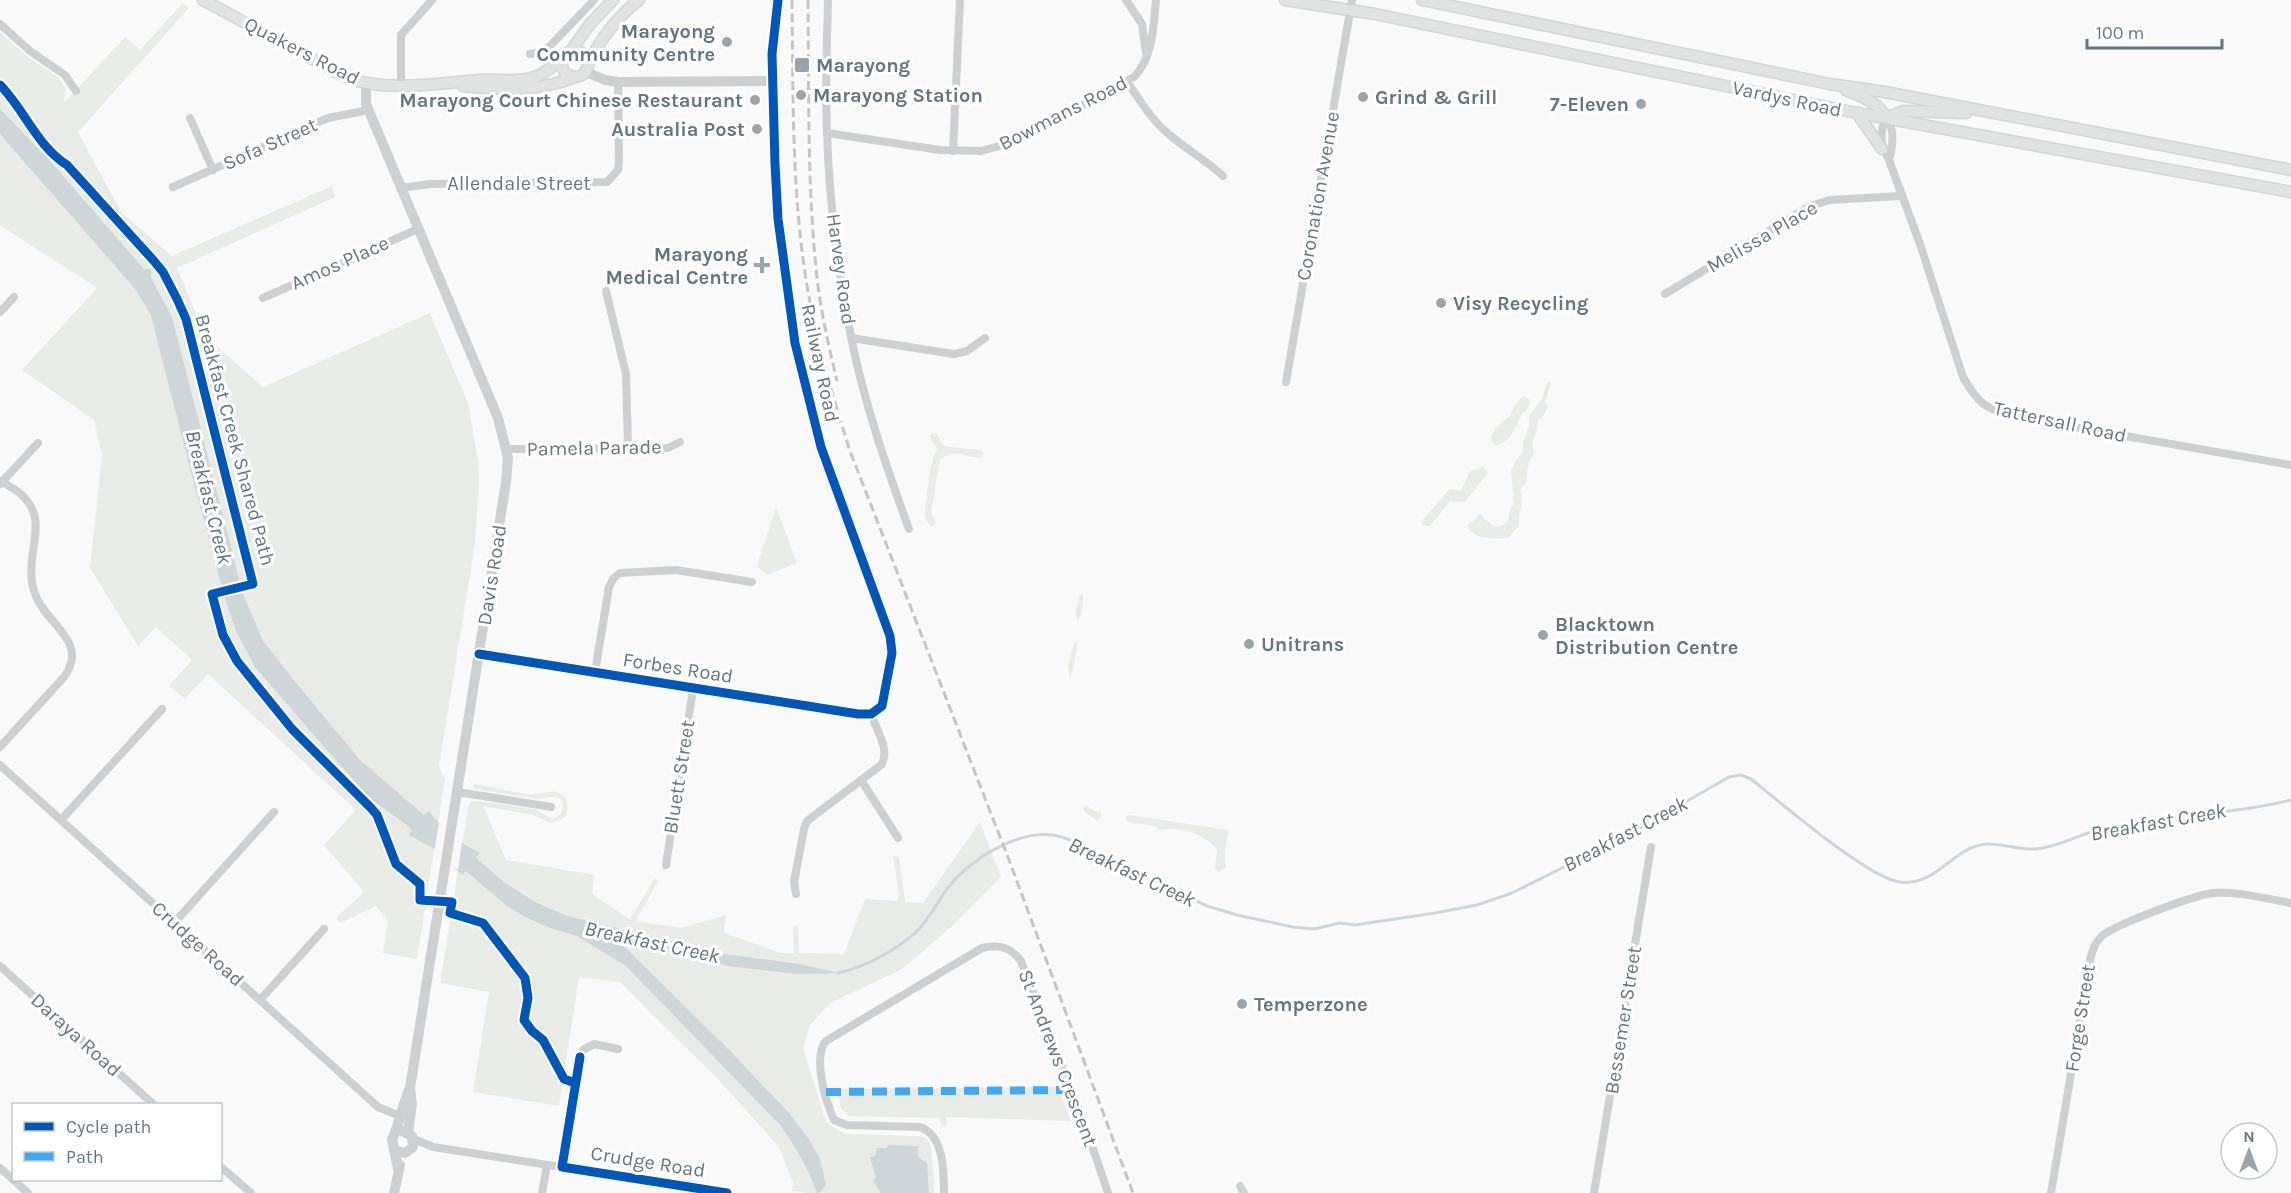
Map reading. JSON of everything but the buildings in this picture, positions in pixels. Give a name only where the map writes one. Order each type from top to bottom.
[{"type":"main road","name":"Quakers Road","points":[[203,0],[346,77],[366,84],[442,84],[534,77],[544,73],[567,53]]},
{"type":"main road","points":[[614,0],[590,24],[567,53],[562,67],[567,75],[574,77],[587,68],[604,34],[622,13],[639,0]]},
{"type":"main road","name":"Vardys Road","points":[[1285,0],[1351,5],[1857,113],[2291,192]]},
{"type":"main road","name":"Vardys Road","points":[[1422,0],[1830,84],[2263,164],[2291,167]]},
{"type":"main road","points":[[567,53],[582,53],[587,68]]},
{"type":"main road","name":"Quakers Road","points":[[442,84],[481,88],[524,88],[546,86],[574,77]]},
{"type":"main road","points":[[1830,84],[1873,102],[1881,108],[1887,118],[1903,111],[2001,114]]},
{"type":"main road","points":[[1857,113],[1882,149]]},
{"type":"street","points":[[401,85],[400,34],[432,0]]},
{"type":"street","points":[[530,54],[543,51],[551,45],[594,0]]},
{"type":"street","name":"Railway Road","points":[[778,0],[772,54],[778,219],[795,344],[821,447],[892,644],[885,698],[882,706],[871,714]]},
{"type":"street","name":"Harvey Road","points":[[828,0],[827,134],[832,205],[851,338],[882,454],[909,529]]},
{"type":"street","points":[[953,151],[960,0]]},
{"type":"street","name":"Bowmans Road","points":[[1126,0],[1142,24],[1147,59]]},
{"type":"street","name":"Bowmans Road","points":[[827,134],[953,151],[981,151],[1010,143],[1127,82],[1140,71],[1147,59],[1151,42],[1156,0]]},
{"type":"street","name":"Coronation Avenue","points":[[1286,382],[1351,5]]},
{"type":"street","points":[[0,24],[30,51],[65,75],[76,91]]},
{"type":"street","points":[[587,68],[604,80],[618,82],[773,81]]},
{"type":"street","name":"Allendale Street","points":[[400,188],[430,184],[607,182],[618,170],[619,162],[618,82]]},
{"type":"street","points":[[1127,82],[1163,130],[1212,165],[1223,176]]},
{"type":"street","name":"Davis Road","points":[[366,84],[365,98],[369,110],[498,418],[507,449],[506,482],[410,1088],[391,1143],[406,1145]]},
{"type":"street","name":"Sofa Street","points":[[173,187],[328,118],[369,110]]},
{"type":"street","points":[[190,118],[213,170]]},
{"type":"street","points":[[1882,149],[1882,125],[1887,118]]},
{"type":"street","name":"Tattersall Road","points":[[1887,118],[1892,125],[1892,149],[1889,160]]},
{"type":"street","name":"Tattersall Road","points":[[1882,149],[1889,160],[1920,244],[1963,377],[1972,394],[1982,405],[1998,413],[2017,417],[2291,465]]},
{"type":"street","name":"Melissa Place","points":[[1665,294],[1810,206],[1830,200],[1901,196]]},
{"type":"street","name":"Amos Place","points":[[263,298],[418,229]]},
{"type":"street","points":[[606,291],[626,374],[628,448]]},
{"type":"street","points":[[0,312],[14,297]]},
{"type":"street","points":[[851,338],[954,354],[967,351],[985,338]]},
{"type":"street","name":"Pamela Parade","points":[[507,449],[668,448],[680,442]]},
{"type":"street","points":[[0,747],[64,677],[69,670],[73,654],[67,637],[45,612],[34,592],[31,569],[36,522],[34,513],[23,496],[1,482],[38,443]]},
{"type":"street","points":[[595,672],[609,587],[620,573],[676,570],[752,582]]},
{"type":"street","name":"Forbes Road","points":[[479,654],[693,689],[858,714],[871,714]]},
{"type":"street","name":"Bluett Street","points":[[666,865],[693,689]]},
{"type":"street","points":[[61,820],[162,709]]},
{"type":"street","points":[[796,894],[794,882],[807,821],[885,759],[885,749],[871,714]]},
{"type":"street","name":"Crudge Road","points":[[0,765],[378,1107],[400,1116]]},
{"type":"street","points":[[861,780],[898,838]]},
{"type":"street","points":[[458,792],[551,807]]},
{"type":"street","points":[[175,922],[274,812]]},
{"type":"street","name":"Bessemer Street","points":[[1594,1193],[1651,847]]},
{"type":"street","name":"Forge Street","points":[[2051,1193],[2090,960],[2100,938],[2114,929],[2200,895],[2231,893],[2291,903]]},
{"type":"street","points":[[260,1000],[324,929]]},
{"type":"street","name":"St Andrews Crescent","points":[[944,1193],[936,1138],[927,1130],[920,1127],[848,1125],[834,1120],[822,1076],[819,1053],[826,1041],[982,948],[991,946],[1008,948],[1020,961],[1086,1128],[1108,1193]]},
{"type":"street","name":"Daraya Road","points":[[0,966],[152,1103]]},
{"type":"street","points":[[562,1167],[579,1057],[583,1050],[594,1044],[618,1049]]},
{"type":"street","name":"Davis Road","points":[[394,1193],[398,1169],[406,1145],[412,1104],[410,1088]]},
{"type":"street","points":[[396,1133],[403,1131],[406,1145]]},
{"type":"street","name":"Crudge Road","points":[[406,1145],[562,1167],[676,1189],[728,1193]]},
{"type":"street","points":[[543,1193],[547,1165]]},
{"type":"street","points":[[0,1168],[12,1179]]},
{"type":"street","points":[[222,1168],[251,1193]]},
{"type":"street","points":[[15,1181],[28,1193]]},
{"type":"shaded area","points":[[182,4],[189,8],[78,132],[121,212],[172,256],[332,186],[335,197],[177,268],[206,337],[263,387],[430,313],[469,406],[479,483],[475,544],[439,766],[445,779],[417,959],[383,953],[388,921],[376,906],[340,923],[336,918],[364,892],[324,845],[356,810],[208,674],[185,699],[169,686],[192,660],[156,627],[138,646],[90,568],[102,455],[94,420],[22,370],[97,288],[0,225],[0,32],[27,56],[59,78],[65,89],[64,103],[125,37],[140,50]]},
{"type":"shaded area","points":[[1549,381],[1551,384],[1545,402],[1548,407],[1545,414],[1538,420],[1537,432],[1532,442],[1534,453],[1529,462],[1525,484],[1520,490],[1522,499],[1518,527],[1508,538],[1476,535],[1468,528],[1468,524],[1477,518],[1478,514],[1481,514],[1495,527],[1503,525],[1508,520],[1514,504],[1511,471],[1523,452],[1529,416],[1541,401]]},
{"type":"shaded area","points":[[1523,396],[1530,400],[1528,407],[1507,439],[1494,445],[1491,438],[1494,430],[1510,416],[1515,405]]},
{"type":"shaded area","points":[[932,433],[936,433],[945,446],[978,450],[984,454],[981,457],[975,457],[953,454],[940,459],[931,513],[936,523],[932,526],[925,516],[930,471],[937,449],[930,438]]},
{"type":"shaded area","points":[[1483,467],[1487,474],[1465,502],[1450,501],[1430,526],[1422,526],[1421,522],[1450,489],[1461,491],[1470,471]]},
{"type":"shaded area","points":[[776,507],[797,563],[767,575],[757,566]]},
{"type":"shaded area","points":[[1083,594],[1082,613],[1078,620],[1076,607],[1080,595]]},
{"type":"shaded area","points":[[1075,641],[1078,643],[1070,681],[1068,664]]},
{"type":"shaded area","points":[[474,784],[528,794],[556,792],[563,795],[567,801],[568,808],[564,818],[551,823],[533,815],[483,806],[506,860],[595,875],[592,894],[630,919],[655,878],[658,881],[636,921],[681,928],[726,915],[724,933],[781,953],[794,953],[793,926],[798,926],[799,953],[844,954],[865,899],[897,901],[899,895],[893,856],[899,857],[905,902],[923,903],[980,822],[1001,877],[951,927],[902,969],[830,1003],[810,1025],[803,1048],[826,1122],[845,1134],[919,1136],[927,1139],[931,1147],[935,1193],[792,1191],[793,1183],[779,1147],[717,1078],[620,982],[579,977],[559,1106],[473,1092],[489,992],[440,983],[468,809],[471,801],[478,801],[535,809],[552,819],[560,815],[563,808],[562,800],[555,796],[537,799],[475,789]]},
{"type":"shaded area","points":[[1088,806],[1092,810],[1101,812],[1101,818],[1096,820],[1084,811],[1083,807]]},
{"type":"shaded area","points":[[1126,816],[1227,830],[1229,832],[1225,849],[1226,867],[1219,872],[1215,869],[1217,850],[1200,836],[1184,830],[1161,830],[1151,825],[1134,824],[1126,820]]},
{"type":"shaded area","points":[[1058,1087],[1071,1121],[946,1117],[947,1127],[942,1126],[939,1118],[849,1116],[841,1109],[837,1089]]},
{"type":"water","points":[[0,109],[50,161],[144,269],[151,269],[151,278],[172,317],[243,594],[263,641],[360,760],[424,815],[429,811],[452,835],[480,853],[476,858],[505,883],[535,902],[567,916],[730,955],[800,964],[839,973],[797,974],[728,966],[631,942],[623,945],[789,1113],[809,1139],[820,1159],[826,1185],[819,1193],[781,1126],[626,966],[577,936],[525,917],[507,906],[466,871],[462,875],[433,848],[409,835],[412,829],[370,798],[255,667],[236,631],[226,602],[151,315],[136,290],[0,134]]},
{"type":"water","points":[[888,1145],[918,1146],[918,1157],[927,1163],[929,1193],[881,1193],[873,1180],[876,1178],[870,1157],[875,1156],[877,1148],[887,1148]]},
{"type":"pier","points":[[439,823],[462,841],[458,870],[434,852]]},
{"type":"waterway","name":"Breakfast Creek","points":[[838,973],[859,967],[882,956],[913,935],[956,878],[980,858],[1024,837],[1039,835],[1053,835],[1070,840],[1207,906],[1237,915],[1314,929],[1340,923],[1355,925],[1435,913],[1477,905],[1512,893],[1626,836],[1729,777],[1741,775],[1751,779],[1846,854],[1886,877],[1900,882],[1924,879],[1964,852],[1986,844],[2045,848],[2106,828],[2245,809],[2291,800]]},
{"type":"railway","points":[[792,0],[795,157],[802,251],[815,327],[835,401],[850,451],[1009,860],[1133,1193]]},
{"type":"railway","points":[[808,0],[809,139],[814,243],[821,304],[837,381]]},
{"type":"marked path","points":[[826,1092],[1070,1090]]},
{"type":"cycle path","points":[[479,654],[858,714],[871,714],[882,706],[892,653],[890,636],[821,447],[795,343],[778,219],[775,164],[772,54],[778,0]]},
{"type":"cycle path","name":"Breakfast Creek Shared Path","points":[[0,85],[47,148],[67,165],[163,272],[186,319],[253,584],[212,594],[223,635],[237,661],[292,729],[377,815],[396,864],[420,884],[420,900],[452,902],[450,913],[483,923],[525,978],[528,998],[524,1020],[543,1040],[564,1079],[575,1083]]},
{"type":"cycle path","points":[[580,1057],[562,1167],[727,1193]]},
{"type":"place","name":"Marayong Community Centre","points":[[727,42]]},
{"type":"place","name":"Marayong","points":[[802,65]]},
{"type":"place","name":"Marayong Station","points":[[801,95]]},
{"type":"place","name":"Grind & Grill","points":[[1363,97]]},
{"type":"place","name":"Marayong Court Chinese Restaurant","points":[[755,100]]},
{"type":"place","name":"7-Eleven","points":[[1641,104]]},
{"type":"place","name":"Australia Post","points":[[757,129]]},
{"type":"place","name":"Marayong Medical Centre","points":[[762,265]]},
{"type":"place","name":"Visy Recycling","points":[[1441,303]]},
{"type":"place","name":"Blacktown Distribution Centre","points":[[1543,635]]},
{"type":"place","name":"Unitrans","points":[[1249,644]]},
{"type":"place","name":"Temperzone","points":[[1242,1004]]}]
